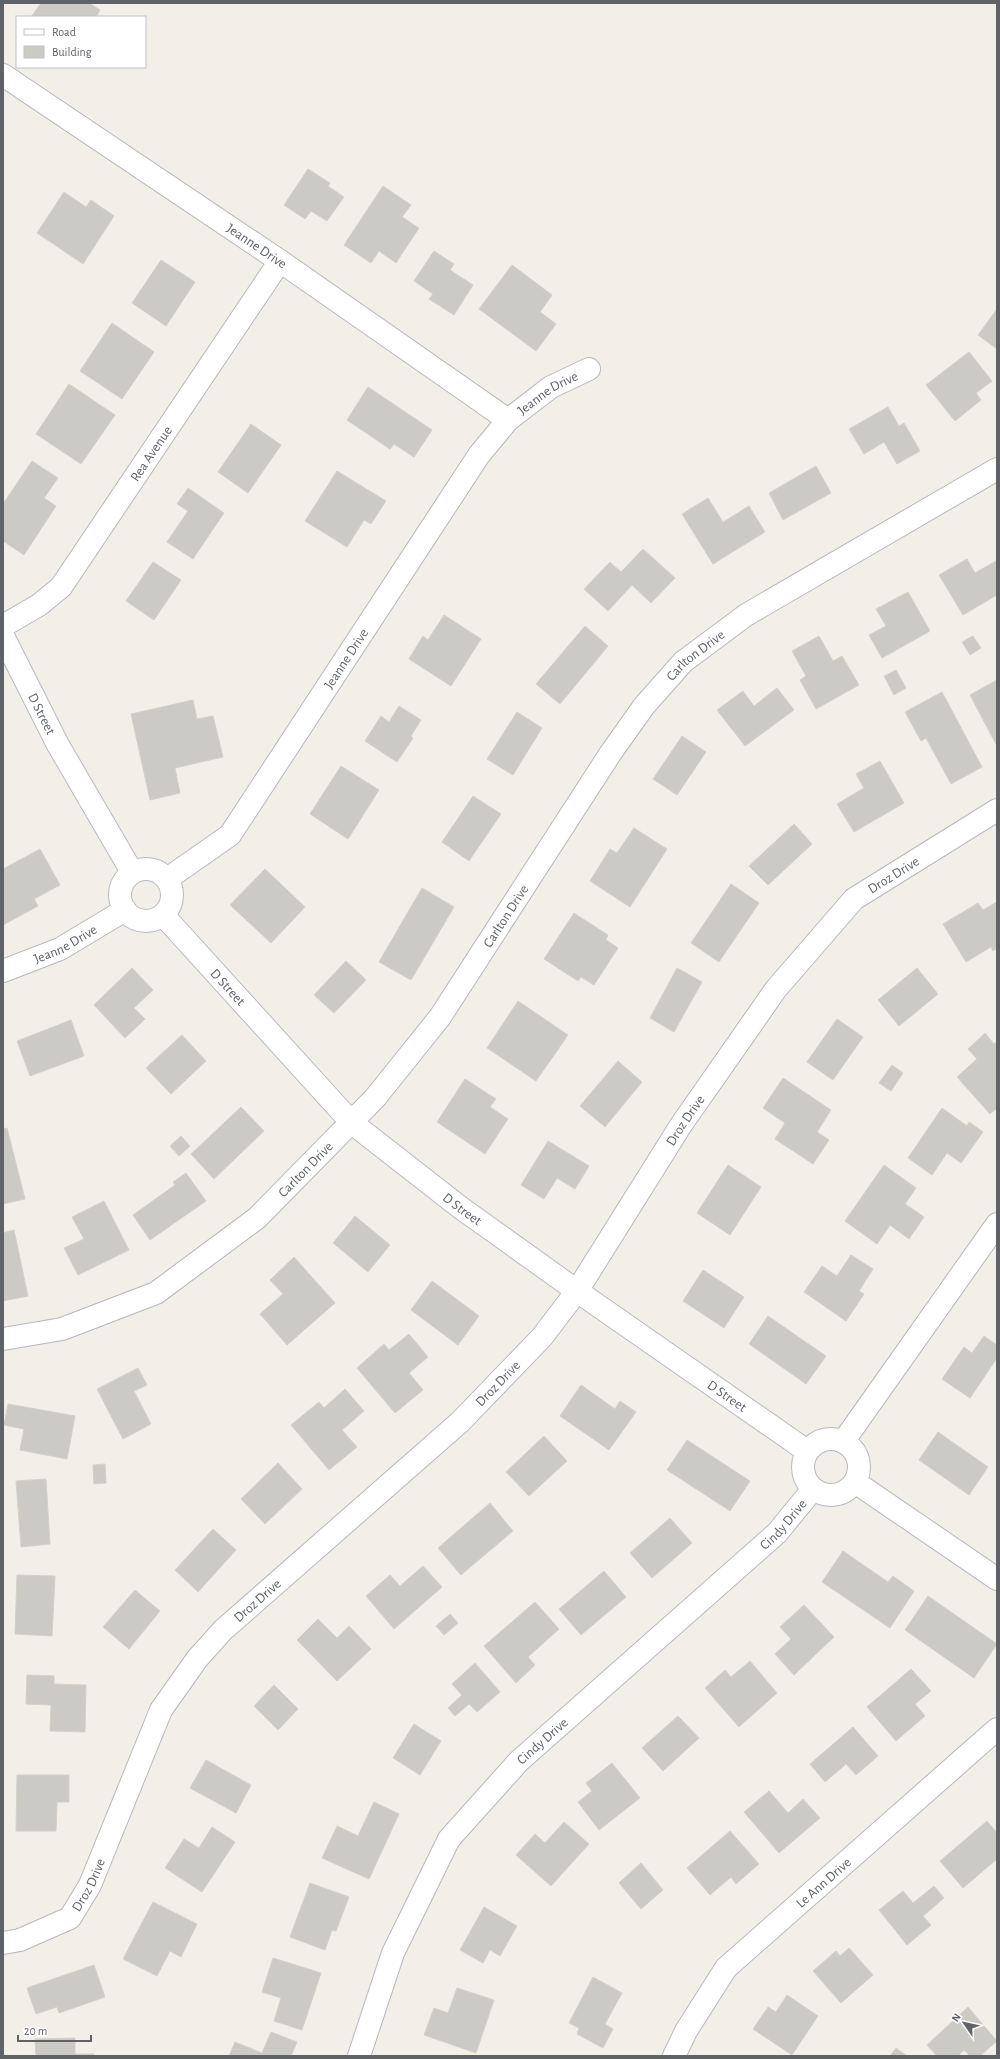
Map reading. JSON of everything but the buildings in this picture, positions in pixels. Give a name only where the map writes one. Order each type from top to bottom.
[{"type":"street","name":"Jeanne Drive","points":[[3,75],[280,262],[508,420]]},
{"type":"street","name":"Rea Avenue","points":[[3,626],[39,605],[61,587],[280,262]]},
{"type":"street","name":"Jeanne Drive","points":[[167,879],[230,835],[479,455],[508,420],[551,387],[589,369]]},
{"type":"street","name":"Carlton Drive","points":[[3,1339],[62,1329],[156,1293],[257,1218],[375,1098],[440,1017],[610,754],[644,706],[683,662],[746,615],[997,469]]},
{"type":"street","name":"D Street","points":[[3,636],[58,745],[132,872]]},
{"type":"street","name":"Droz Drive","points":[[3,1943],[20,1940],[70,1918],[90,1885],[161,1710],[197,1659],[223,1630],[460,1422],[542,1337],[577,1291],[681,1125],[776,989],[854,899],[997,810]]},
{"type":"street","points":[[149,869],[157,871],[167,879],[172,891],[172,900],[163,915],[146,921],[138,920],[125,910],[121,902],[121,889],[126,878],[132,872],[149,869]]},
{"type":"street","name":"Jeanne Drive","points":[[3,971],[60,949],[125,910]]},
{"type":"street","name":"D Street","points":[[163,915],[352,1123],[461,1208],[577,1291],[807,1451]]},
{"type":"street","points":[[843,1442],[997,1224]]},
{"type":"street","points":[[828,1439],[843,1442],[851,1447],[859,1464],[855,1482],[849,1489],[835,1495],[821,1494],[812,1489],[803,1475],[804,1459],[807,1451],[813,1445],[828,1439]]},
{"type":"street","points":[[855,1482],[997,1579]]},
{"type":"street","name":"Cindy Drive","points":[[359,2056],[393,1953],[449,1839],[519,1761],[777,1533],[812,1489]]},
{"type":"street","name":"Le Ann Drive","points":[[674,2056],[686,2031],[726,1968],[997,1729]]}]
